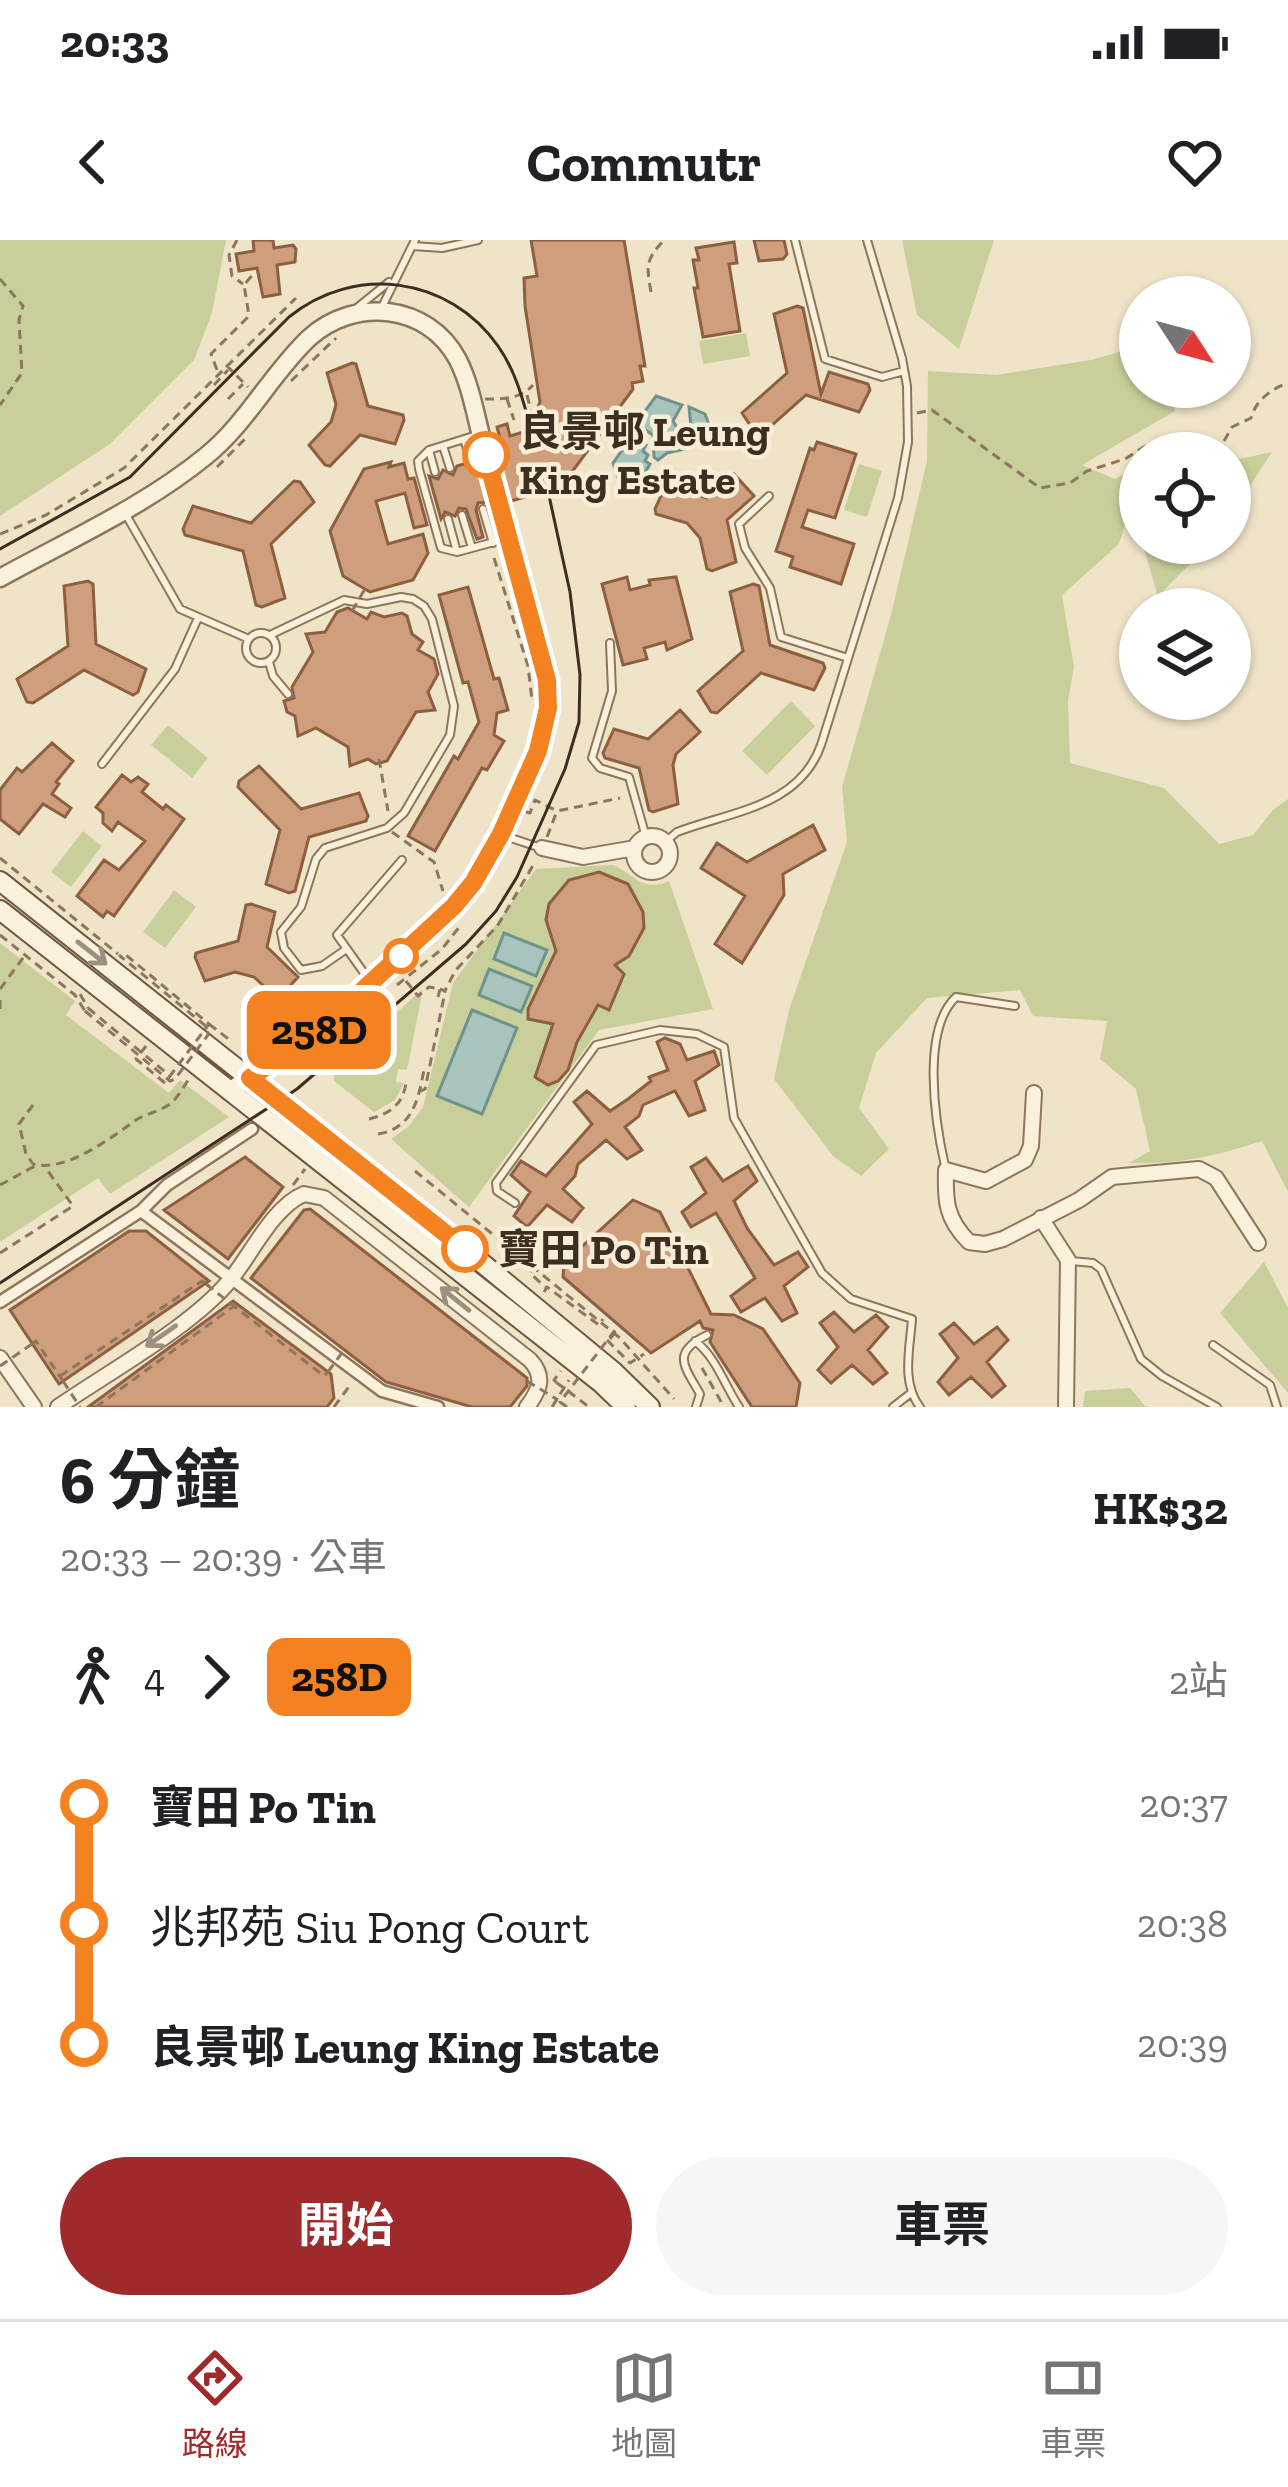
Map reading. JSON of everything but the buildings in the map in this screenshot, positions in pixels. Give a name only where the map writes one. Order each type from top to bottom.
[{"type":"main road","points":[[0,881],[614,1371],[650,1407]]},
{"type":"main road","points":[[0,910],[583,1368],[626,1407]]},
{"type":"street","points":[[0,578],[124,510],[209,454],[247,415],[306,340],[350,312],[381,310],[424,326],[447,345],[461,367],[471,399],[478,460]]},
{"type":"street","points":[[229,1091],[317,1031],[366,977],[463,895],[514,806],[542,737],[549,694],[544,662],[491,507]]},
{"type":"street","points":[[542,848],[583,857],[655,836],[665,842],[668,860],[654,871],[638,865],[640,843]]},
{"type":"street","points":[[1034,1093],[1031,1146],[1025,1160],[986,1181],[946,1170],[946,1210],[950,1222],[969,1242],[1003,1239],[1112,1177],[1199,1169],[1216,1178],[1258,1243]]},
{"type":"street","points":[[0,1302],[141,1211],[167,1185],[252,1129]]},
{"type":"street","points":[[58,1401],[204,1306],[294,1198],[314,1194],[530,1360],[540,1377],[527,1407]]},
{"type":"street","points":[[141,1211],[382,1390],[438,1407]]},
{"type":"street","points":[[1041,1218],[1068,1260],[1066,1407]]},
{"type":"street","points":[[0,1362],[34,1407]]},
{"type":"lane","points":[[433,249],[439,240]]},
{"type":"lane","points":[[381,310],[414,243],[433,249],[478,240]]},
{"type":"lane","points":[[795,240],[825,359],[882,377],[904,371]]},
{"type":"lane","points":[[665,842],[677,832],[782,796],[817,758],[898,498],[909,414],[904,371],[867,240]]},
{"type":"lane","points":[[350,312],[395,275]]},
{"type":"lane","points":[[472,437],[429,450],[418,460],[419,470],[441,548],[457,552],[501,540]]},
{"type":"lane","points":[[443,446],[450,468]]},
{"type":"lane","points":[[429,450],[435,472]]},
{"type":"lane","points":[[770,496],[739,524],[745,548],[770,588],[781,637],[848,658]]},
{"type":"lane","points":[[124,510],[175,604],[249,639]]},
{"type":"lane","points":[[462,515],[472,548]]},
{"type":"lane","points":[[448,519],[457,552]]},
{"type":"lane","points":[[269,661],[251,659],[246,648],[256,633],[270,635],[344,600],[367,604],[407,597],[429,612],[454,706],[454,722],[409,807],[391,826],[325,848],[314,866],[302,908],[281,932],[284,947],[302,970],[322,966],[345,950]]},
{"type":"lane","points":[[102,764],[175,668],[197,618]]},
{"type":"lane","points":[[270,635],[276,648],[269,661],[273,676],[288,694]]},
{"type":"lane","points":[[610,644],[612,691],[592,758],[600,768],[629,777],[640,843]]},
{"type":"lane","points":[[501,834],[542,848]]},
{"type":"lane","points":[[366,977],[338,941],[338,929],[402,860]]},
{"type":"lane","points":[[946,1170],[935,1034],[956,997],[1015,1006]]},
{"type":"lane","points":[[515,1203],[497,1191],[496,1183],[596,1045],[660,1030],[715,1040],[724,1047],[730,1068],[734,1118],[822,1273],[851,1299],[912,1318],[911,1393],[920,1407]]},
{"type":"lane","points":[[1068,1260],[1093,1263],[1100,1269],[1141,1359],[1217,1407]]},
{"type":"lane","points":[[696,1407],[700,1394],[683,1365],[684,1355],[707,1335]]},
{"type":"lane","points":[[695,1341],[713,1358],[739,1407]]},
{"type":"lane","points":[[1213,1345],[1270,1385],[1277,1407]]},
{"type":"lane","points":[[893,1407],[911,1393]]},
{"type":"path","points":[[219,372],[211,354],[249,316],[244,285],[232,275],[230,256],[237,240]]},
{"type":"path","points":[[651,292],[646,266],[664,240]]},
{"type":"path","points":[[244,285],[254,273]]},
{"type":"path","points":[[0,279],[23,306],[19,320],[22,373],[0,405]]},
{"type":"path","points":[[214,385],[296,298]]},
{"type":"path","points":[[283,391],[339,336]]},
{"type":"path","points":[[0,534],[46,515],[124,469],[228,367]]},
{"type":"path","points":[[228,367],[250,388]]},
{"type":"path","points":[[909,414],[932,410],[1040,488],[1070,483],[1087,470],[1125,459],[1150,443],[1181,450],[1224,441],[1232,427],[1251,418],[1254,406],[1269,392],[1288,382]]},
{"type":"path","points":[[228,399],[244,383]]},
{"type":"path","points":[[471,399],[507,399],[526,393],[533,385]]},
{"type":"path","points":[[526,393],[532,415]]},
{"type":"path","points":[[507,399],[514,420]]},
{"type":"path","points":[[207,473],[239,449],[248,436]]},
{"type":"path","points":[[494,558],[528,666],[532,705]]},
{"type":"path","points":[[352,611],[365,589]]},
{"type":"path","points":[[380,759],[394,837],[434,862],[442,891]]},
{"type":"path","points":[[514,806],[530,813],[536,800],[557,811],[620,798]]},
{"type":"path","points":[[438,997],[514,901],[557,811]]},
{"type":"path","points":[[397,985],[442,949],[460,926]]},
{"type":"path","points":[[0,935],[170,1081],[175,1079],[208,1035],[207,1027],[119,955]]},
{"type":"path","points":[[0,988],[27,954]]},
{"type":"path","points":[[126,955],[231,1040]]},
{"type":"path","points":[[272,1043],[366,977]]},
{"type":"path","points":[[404,979],[417,994]]},
{"type":"path","points":[[411,999],[429,987],[443,990]]},
{"type":"path","points":[[419,1092],[424,1089],[443,990]]},
{"type":"path","points":[[80,993],[86,1010],[170,1076]]},
{"type":"path","points":[[0,1000],[0,1014]]},
{"type":"path","points":[[147,1045],[136,1059],[165,1083],[209,1024]]},
{"type":"path","points":[[378,1134],[390,1132],[407,1119],[424,1070]]},
{"type":"path","points":[[0,1185],[97,1148],[176,1099],[188,1078]]},
{"type":"path","points":[[369,1120],[398,1106],[406,1083]]},
{"type":"path","points":[[0,1253],[74,1206],[52,1172],[26,1154],[19,1124],[33,1105]]},
{"type":"path","points":[[303,1179],[292,1186],[305,1169]]},
{"type":"path","points":[[415,1171],[640,1356],[674,1399]]},
{"type":"path","points":[[536,1265],[530,1273],[546,1288],[601,1322]]},
{"type":"path","points":[[204,1294],[230,1278]]},
{"type":"path","points":[[217,1305],[230,1278]]},
{"type":"path","points":[[61,1378],[202,1281],[325,1376],[344,1350]]},
{"type":"path","points":[[541,1295],[546,1288]]},
{"type":"path","points":[[96,1407],[234,1306]]},
{"type":"path","points":[[560,1402],[618,1328],[605,1345],[614,1354]]},
{"type":"path","points":[[607,1340],[630,1364],[644,1354]]},
{"type":"path","points":[[0,1362],[36,1342],[77,1407],[92,1394]]},
{"type":"path","points":[[563,1367],[554,1380],[589,1407]]},
{"type":"path","points":[[703,1368],[724,1407]]},
{"type":"path","points":[[528,1371],[532,1388]]},
{"type":"path","points":[[334,1407],[359,1374]]},
{"type":"path","points":[[551,1406],[573,1374]]},
{"type":"path","points":[[61,1378],[68,1375]]},
{"type":"path","points":[[527,1381],[567,1407]]},
{"type":"path","points":[[58,1401],[78,1382]]},
{"type":"green space","points":[[0,240],[226,240],[212,313],[194,360],[110,444],[0,516]]},
{"type":"green space","points":[[902,240],[994,240],[959,349],[917,315]]},
{"type":"green space","points":[[746,333],[750,356],[703,364],[699,341]]},
{"type":"green space","points":[[1119,352],[1119,408],[1175,411],[1139,432],[1119,432],[1119,444],[1082,465],[1119,477],[1119,544],[1062,595],[1074,667],[1068,701],[1070,763],[1164,788],[1219,844],[1253,835],[1288,799],[1288,1192],[1262,1141],[1196,1158],[1129,1163],[1150,1151],[1136,1089],[1100,1059],[1107,1021],[1033,1016],[1020,990],[927,998],[876,1053],[859,1108],[889,1149],[861,1176],[833,1156],[774,1079],[789,1010],[847,842],[842,787],[891,615],[927,461],[928,371],[996,375]]},
{"type":"green space","points":[[1272,452],[1251,484],[1251,456]]},
{"type":"green space","points":[[859,464],[882,471],[867,517],[844,510]]},
{"type":"green space","points":[[1148,564],[1190,564],[1166,588],[1156,588]]},
{"type":"green space","points":[[791,701],[815,726],[767,775],[742,751]]},
{"type":"green space","points":[[168,725],[208,758],[192,778],[151,745]]},
{"type":"green space","points":[[83,831],[102,846],[71,887],[51,872]]},
{"type":"green space","points":[[613,865],[645,884],[669,881],[713,1009],[599,1030],[469,1207],[391,1139],[423,1107],[453,983],[536,869]]},
{"type":"green space","points":[[174,890],[196,907],[165,948],[143,932]]},
{"type":"green space","points":[[0,943],[75,1001],[66,1015],[169,1093],[180,1080],[229,1117],[110,1194],[98,1178],[0,1242]]},
{"type":"green space","points":[[423,989],[407,1070],[398,1069],[396,1082],[404,1083],[395,1100],[374,1112],[334,1081],[334,1068]]},
{"type":"green space","points":[[1264,1262],[1288,1308],[1288,1393],[1220,1313]]},
{"type":"green space","points":[[1130,1388],[1146,1407],[1083,1407],[1085,1391]]},
{"type":"water","points":[[656,396],[682,405],[673,421],[679,431],[691,427],[689,407],[705,414],[711,430],[694,447],[658,460],[653,435],[629,433]]},
{"type":"water","points":[[640,441],[646,445],[643,451],[648,455],[649,474],[631,496],[622,490],[613,463],[628,442],[635,447]]},
{"type":"water","points":[[504,933],[547,950],[536,976],[494,959]]},
{"type":"water","points":[[489,969],[532,986],[521,1012],[479,995]]},
{"type":"water","points":[[472,1010],[517,1028],[482,1114],[437,1096]]},
{"type":"tunnel","points":[[487,458],[499,504]]},
{"type":"tram line","points":[[0,549],[130,477],[289,317],[342,289],[400,285],[454,304],[478,322],[504,355],[530,425]]},
{"type":"tram line","points":[[0,1283],[297,1089],[466,944],[496,911],[517,877],[565,769],[579,722],[580,675],[570,592],[548,491]]},
{"type":"bus line","name":"258D","points":[[465,1249],[250,1078],[317,1031],[454,906],[484,867],[538,751],[548,708],[547,680],[486,455]]},
{"type":"place","name":"良景邨 Leung King Estate","points":[[486,455]]},
{"type":"place","name":"寶田 Po Tin","points":[[465,1249]]}]
